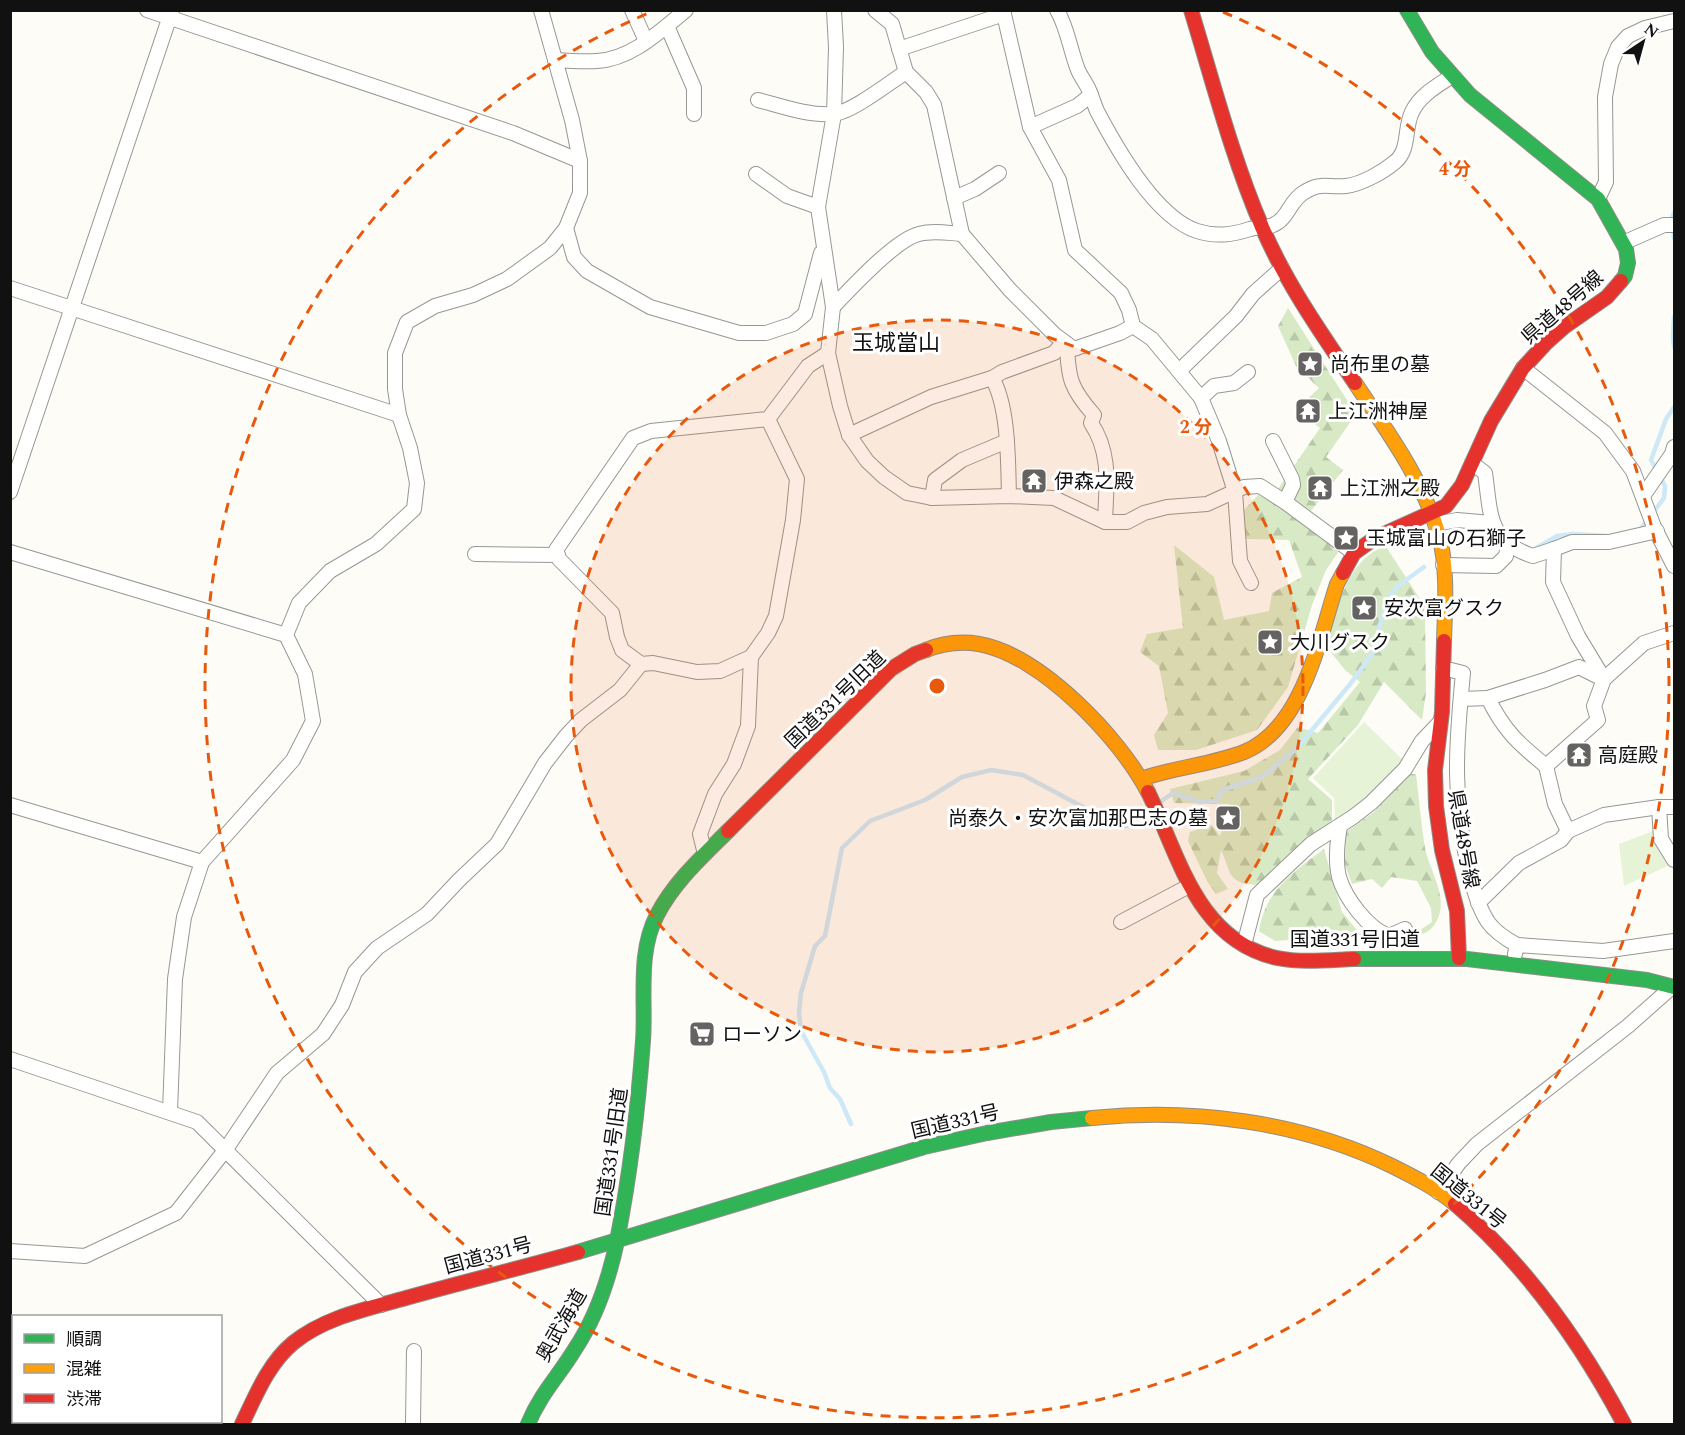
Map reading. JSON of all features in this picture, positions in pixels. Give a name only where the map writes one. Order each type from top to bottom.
[{"type":"main road","name":"県道48号線","points":[[1191,10],[1229,136],[1262,227],[1282,268],[1321,333],[1402,454],[1439,536],[1443,565],[1445,620],[1435,770],[1436,806],[1442,850],[1457,911],[1459,958]]},
{"type":"main road","name":"県道48号線","points":[[1407,10],[1431,52],[1470,95],[1598,199],[1623,243],[1628,263],[1625,276],[1607,297],[1564,327],[1522,368],[1491,421],[1462,485],[1455,496],[1433,519]]},
{"type":"main road","points":[[1141,779],[1161,772],[1220,760],[1259,745],[1282,724],[1304,686],[1337,584],[1354,553],[1375,538],[1433,519]]},
{"type":"main road","name":"国道331号旧道","points":[[617,1241],[629,1182],[635,1134],[643,1039],[645,952],[656,916],[681,878],[891,669],[920,650],[944,644],[966,642],[990,646],[1012,655],[1031,666],[1077,704],[1113,739],[1141,779],[1189,886],[1200,905],[1217,926],[1244,945],[1276,959],[1303,962],[1349,959],[1459,958],[1647,980],[1673,987]]},
{"type":"main road","name":"国道331号","points":[[242,1425],[273,1363],[290,1346],[326,1322],[617,1241],[922,1148],[1052,1121],[1100,1116],[1209,1115],[1257,1121],[1310,1133],[1354,1148],[1402,1171],[1438,1192],[1484,1230],[1526,1273],[1574,1339],[1624,1425]]},
{"type":"main road","name":"奥武海道","points":[[528,1425],[536,1403],[574,1350],[592,1318],[613,1266],[617,1241]]},
{"type":"street","points":[[147,10],[170,14],[513,133],[580,161]]},
{"type":"street","points":[[286,635],[299,603],[330,571],[376,544],[414,509],[417,483],[410,448],[399,416],[395,389],[395,353],[407,322],[435,306],[473,295],[507,279],[550,248],[566,228],[580,194],[580,161],[572,120],[541,10]]},
{"type":"street","points":[[632,10],[646,41]]},
{"type":"street","points":[[834,10],[836,47],[834,114],[818,207],[833,307],[828,353],[849,435],[867,461],[906,493],[932,498],[1009,496],[1054,498],[1105,522],[1127,522],[1144,513],[1167,507],[1207,504],[1244,487],[1260,486],[1354,553]]},
{"type":"street","points":[[875,10],[892,24],[906,72],[926,92],[934,105],[962,234],[1010,290],[1054,335],[1074,349],[1120,333],[1133,326]]},
{"type":"street","points":[[1057,10],[1066,25],[1079,72],[1096,110],[1134,174],[1151,197],[1173,217],[1195,231],[1216,236],[1236,234],[1273,225],[1285,217],[1292,202],[1302,193],[1320,184],[1349,186],[1381,172],[1397,160],[1405,146],[1412,110],[1423,96],[1452,76]]},
{"type":"street","points":[[555,60],[599,61],[622,56],[667,26],[683,11]]},
{"type":"street","points":[[899,49],[1004,12],[1030,127],[1059,180],[1075,250],[1121,293],[1133,326],[1152,339],[1201,398],[1219,441],[1235,492],[1240,561],[1251,583]]},
{"type":"street","points":[[10,492],[170,14]]},
{"type":"street","points":[[1598,199],[1606,182],[1605,97],[1611,64],[1618,47],[1628,36],[1645,28],[1674,21]]},
{"type":"street","points":[[667,26],[694,87],[694,114]]},
{"type":"street","points":[[758,100],[814,113],[834,114],[848,109],[906,72]]},
{"type":"street","points":[[1030,127],[1077,106],[1091,95]]},
{"type":"street","points":[[954,198],[975,189],[999,173]]},
{"type":"street","points":[[756,174],[787,196],[818,207]]},
{"type":"street","points":[[1623,243],[1669,225]]},
{"type":"street","points":[[566,228],[574,257],[587,271],[650,307],[739,333],[766,333],[793,324],[805,314],[823,245]]},
{"type":"street","points":[[833,307],[886,255],[916,234],[935,232],[962,234]]},
{"type":"street","points":[[1179,371],[1236,316],[1253,294],[1282,268]]},
{"type":"street","points":[[10,288],[399,416]]},
{"type":"street","points":[[849,435],[931,398],[992,378],[1002,372],[1054,353],[1066,343]]},
{"type":"street","points":[[1066,343],[1068,371],[1078,397],[1094,415],[1091,423],[1103,444],[1107,470],[1105,522]]},
{"type":"street","points":[[768,420],[797,479],[793,520],[776,616],[768,633],[751,657],[720,671],[697,672],[653,663],[641,664],[622,650],[616,637],[612,613],[559,559],[556,550],[633,438],[651,431],[768,420],[807,366],[828,353]]},
{"type":"street","points":[[1522,368],[1605,433],[1634,471],[1656,529],[1674,566]]},
{"type":"street","points":[[1201,398],[1214,386],[1234,383],[1248,372]]},
{"type":"street","points":[[992,378],[998,388],[1007,441],[1009,496]]},
{"type":"street","points":[[932,498],[935,480],[962,460],[1007,441]]},
{"type":"street","points":[[1273,441],[1292,479],[1293,486],[1285,502]]},
{"type":"street","points":[[1645,501],[1652,483],[1674,447]]},
{"type":"street","points":[[1472,463],[1485,473],[1492,524],[1504,541],[1533,556],[1572,542],[1609,542],[1656,529]]},
{"type":"street","points":[[1433,519],[1492,524]]},
{"type":"street","points":[[1443,565],[1496,566],[1506,556],[1504,541]]},
{"type":"street","points":[[1554,549],[1553,582],[1578,636],[1604,679]]},
{"type":"street","points":[[10,552],[286,635],[305,674],[313,721],[292,760],[202,862],[184,918],[175,979],[170,1112]]},
{"type":"street","points":[[475,554],[558,555]]},
{"type":"street","points":[[1546,766],[1598,720],[1594,706],[1604,679],[1644,643],[1674,633]]},
{"type":"street","points":[[705,854],[700,834],[715,794],[734,765],[748,726],[751,657]]},
{"type":"street","points":[[10,1251],[85,1256],[176,1213],[226,1149],[277,1072],[323,1034],[342,1005],[355,972],[376,948],[427,914],[497,844],[545,763],[566,735],[581,720],[620,690],[641,664]]},
{"type":"street","points":[[1461,699],[1488,698],[1545,680],[1579,666],[1604,679]]},
{"type":"street","points":[[1443,668],[1463,673],[1456,759],[1457,797],[1462,841],[1478,903],[1488,923],[1516,945],[1604,951],[1674,941]]},
{"type":"street","points":[[1488,698],[1499,721],[1517,742],[1546,766],[1556,804],[1568,831]]},
{"type":"street","points":[[1244,945],[1257,894],[1311,844],[1371,803],[1406,769],[1422,741],[1440,722]]},
{"type":"street","points":[[10,805],[202,862]]},
{"type":"street","points":[[1659,807],[1661,839],[1674,860]]},
{"type":"street","points":[[1478,903],[1519,863],[1561,840],[1568,831],[1604,814],[1674,807]]},
{"type":"street","points":[[1340,826],[1336,851],[1339,878],[1358,913],[1389,936],[1405,929]]},
{"type":"street","points":[[1121,922],[1189,886]]},
{"type":"street","points":[[1512,964],[1516,945]]},
{"type":"street","points":[[1438,1192],[1459,1163],[1477,1144],[1628,1026],[1673,987]]},
{"type":"street","points":[[10,1059],[197,1122],[381,1305]]},
{"type":"street","points":[[413,1425],[414,1351]]},
{"type":"green space","points":[[1288,308],[1356,414],[1326,457],[1343,470],[1311,511],[1278,489],[1320,428],[1296,410],[1319,388],[1296,366],[1278,326]]},
{"type":"green space","points":[[1258,495],[1283,508],[1339,551],[1326,570],[1312,605],[1288,687],[1257,730],[1196,750],[1158,750],[1154,735],[1168,713],[1159,666],[1140,652],[1147,634],[1183,628],[1174,545],[1214,577],[1224,620],[1269,611],[1272,593],[1302,577],[1289,540],[1246,539],[1243,511]]},
{"type":"green space","points":[[1385,545],[1425,607],[1426,693],[1422,720],[1384,682],[1358,725],[1308,779],[1332,800],[1332,820],[1259,885],[1236,880],[1229,871],[1221,850],[1217,873],[1228,889],[1216,894],[1207,881],[1188,841],[1190,832],[1212,825],[1220,836],[1230,804],[1174,803],[1170,789],[1244,771],[1280,750],[1298,727],[1318,733],[1360,682],[1345,670],[1326,646],[1341,597],[1360,563]]},
{"type":"green space","points":[[1364,722],[1404,761],[1352,812],[1335,822],[1334,798],[1313,778]]},
{"type":"green space","points":[[1409,774],[1416,774],[1425,848],[1438,886],[1441,906],[1435,924],[1430,930],[1411,936],[1432,922],[1431,908],[1417,881],[1391,877],[1382,888],[1372,879],[1352,884],[1345,865],[1346,832],[1374,812]]},
{"type":"green space","points":[[1656,830],[1672,864],[1624,886],[1619,844]]},
{"type":"green space","points":[[1324,849],[1342,912],[1366,941],[1334,937],[1275,941],[1259,931],[1262,917],[1274,894],[1291,875]]},
{"type":"waterway","points":[[1674,213],[1672,218],[1674,238]]},
{"type":"waterway","points":[[1674,317],[1674,347]]},
{"type":"waterway","points":[[1639,531],[1664,498],[1665,486],[1651,460],[1666,419],[1674,407]]},
{"type":"waterway","points":[[1535,549],[1557,536],[1573,534],[1607,536]]},
{"type":"waterway","points":[[1160,802],[1173,793],[1200,802],[1217,801],[1222,790],[1262,777],[1297,748],[1375,650],[1379,627],[1390,596],[1398,586],[1424,567]]},
{"type":"waterway","points":[[851,1124],[840,1099],[830,1088],[824,1072],[801,1031],[799,1013],[801,993],[815,946],[825,936],[842,848],[870,821],[925,800],[962,777],[991,770],[1023,775],[1119,826],[1126,826],[1148,810]]},
{"type":"traffic: fast","points":[[1407,10],[1432,52],[1470,95],[1598,199],[1626,249],[1628,263],[1625,276],[1621,281]]},
{"type":"traffic: fast","points":[[617,1241],[636,1117],[644,1025],[645,961],[651,930],[664,903],[680,881],[728,831]]},
{"type":"traffic: fast","points":[[1354,959],[1467,959],[1647,980],[1674,987]]},
{"type":"traffic: fast","points":[[578,1252],[924,1147],[987,1133],[1051,1122],[1092,1118]]},
{"type":"traffic: fast","points":[[528,1424],[538,1403],[590,1324],[606,1283],[617,1241]]},
{"type":"traffic: slow","points":[[1355,383],[1403,456],[1432,515],[1444,561],[1444,641]]},
{"type":"traffic: slow","points":[[1141,779],[1244,752],[1264,740],[1281,723],[1295,703],[1306,680],[1337,584],[1343,573]]},
{"type":"traffic: slow","points":[[926,650],[952,643],[979,644],[1003,651],[1028,664],[1052,681],[1099,724],[1148,792]]},
{"type":"traffic: slow","points":[[1092,1118],[1169,1115],[1245,1121],[1283,1128],[1320,1138],[1392,1166],[1433,1188],[1455,1204]]},
{"type":"traffic: jam","points":[[1191,10],[1232,147],[1271,248],[1293,288],[1355,383]]},
{"type":"traffic: jam","points":[[1343,573],[1354,553],[1375,538],[1446,506],[1462,485],[1491,421],[1523,368],[1564,327],[1607,297],[1621,281]]},
{"type":"traffic: jam","points":[[1444,641],[1442,712],[1435,770],[1436,806],[1442,850],[1457,911],[1459,958]]},
{"type":"traffic: jam","points":[[728,831],[891,669],[926,650]]},
{"type":"traffic: jam","points":[[1148,792],[1194,892],[1209,914],[1227,933],[1249,948],[1286,960],[1354,959]]},
{"type":"traffic: jam","points":[[1455,1204],[1506,1253],[1550,1306],[1589,1363],[1624,1424]]},
{"type":"traffic: jam","points":[[242,1424],[263,1380],[276,1360],[305,1334],[333,1320],[362,1310],[578,1252]]},
{"type":"place","name":"尚布里の墓","points":[[1310,364]]},
{"type":"place","name":"上江洲神屋","points":[[1308,411]]},
{"type":"place","name":"伊森之殿","points":[[1034,481]]},
{"type":"place","name":"上江洲之殿","points":[[1320,488]]},
{"type":"place","name":"玉城富山の石獅子","points":[[1346,538]]},
{"type":"place","name":"安次富グスク","points":[[1364,608]]},
{"type":"place","name":"大川グスク","points":[[1270,642]]},
{"type":"place","name":"高庭殿","points":[[1579,755]]},
{"type":"place","name":"尚泰久・安次富加那巴志の墓","points":[[1228,818]]},
{"type":"place","name":"ローソン","points":[[702,1034]]},
{"type":"district","name":"玉城當山","points":[[896,342]]}]
